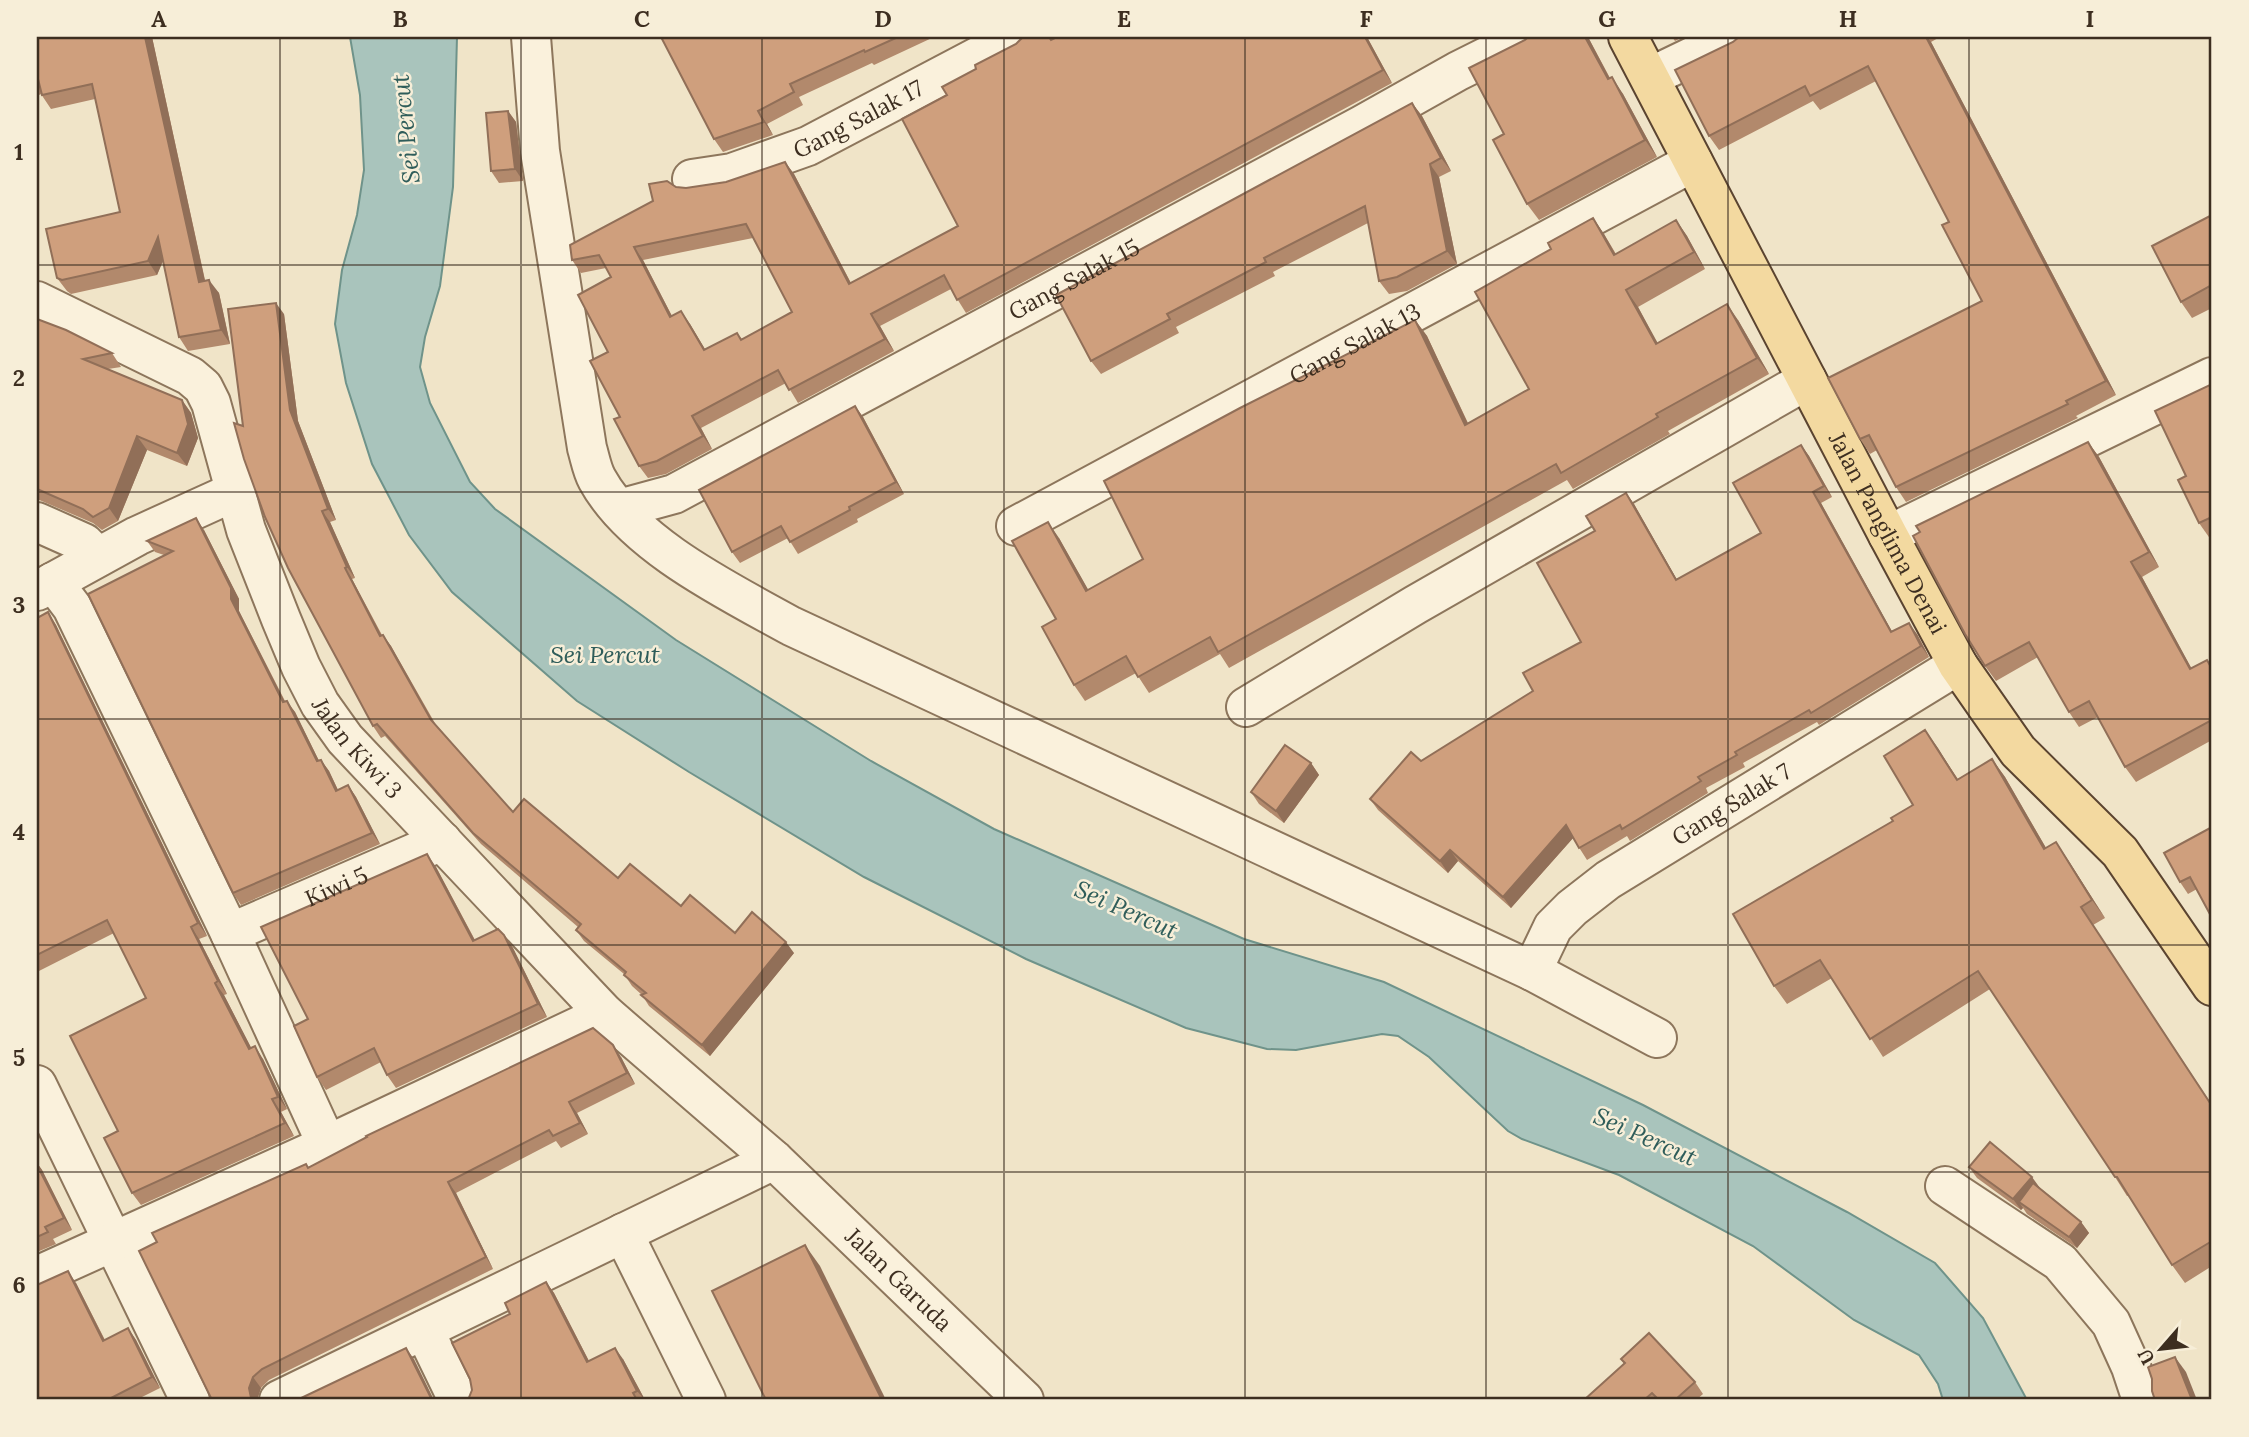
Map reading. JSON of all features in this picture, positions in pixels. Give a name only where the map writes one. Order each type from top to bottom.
[{"type":"main road","name":"Jalan Panglima Denai","points":[[1628,37],[1958,664],[2018,751],[2120,852],[2212,986]]},
{"type":"street","points":[[531,37],[540,151],[587,448],[597,479],[619,509],[643,532],[697,574],[790,626],[1532,971],[1657,1038]]},
{"type":"street","name":"Gang Salak 17","points":[[692,179],[732,173],[808,146],[1015,37]]},
{"type":"street","name":"Gang Salak 15","points":[[619,509],[674,494],[1350,132],[1458,71],[1526,37]]},
{"type":"street","points":[[1650,77],[1732,37]]},
{"type":"street","name":"Gang Salak 13","points":[[1016,526],[1693,162]]},
{"type":"street","name":"Jalan Kiwi 3","points":[[37,301],[177,369],[203,387],[211,403],[246,530],[261,568],[301,667],[320,705],[345,740],[605,1014],[774,1160]]},
{"type":"street","points":[[1888,535],[2212,377]]},
{"type":"street","points":[[1246,707],[1415,605],[1807,380]]},
{"type":"street","points":[[236,491],[136,536],[45,587],[72,607],[230,933],[327,1144]]},
{"type":"street","points":[[37,522],[84,543],[99,557]]},
{"type":"street","name":"Gang Salak 7","points":[[1532,971],[1553,927],[1572,908],[1608,880],[1958,664]]},
{"type":"street","name":"Kiwi 5","points":[[230,933],[442,841]]},
{"type":"street","points":[[37,1276],[605,1014]]},
{"type":"street","points":[[37,1085],[190,1400]]},
{"type":"street","points":[[279,1400],[774,1160]]},
{"type":"street","name":"Jalan Garuda","points":[[774,1160],[1024,1400]]},
{"type":"street","points":[[1945,1186],[2060,1262],[2111,1323],[2132,1367],[2142,1400]]},
{"type":"street","points":[[623,1233],[706,1400]]},
{"type":"street","points":[[424,1330],[458,1400]]},
{"type":"water","name":"Sei Percut","points":[[350,37],[457,37],[453,187],[440,286],[425,337],[420,367],[430,403],[470,482],[495,509],[676,640],[871,761],[994,829],[1244,939],[1384,982],[1643,1105],[1847,1212],[1935,1263],[1983,1318],[2027,1400],[1943,1400],[1938,1384],[1919,1355],[1854,1320],[1753,1246],[1619,1175],[1522,1139],[1508,1131],[1429,1057],[1398,1036],[1382,1034],[1296,1050],[1267,1049],[1186,1028],[1026,959],[864,877],[577,701],[452,592],[409,535],[372,464],[346,383],[335,324],[342,270],[357,215],[364,170],[360,95]]},
{"type":"building","points":[[145,37],[199,282],[209,280],[221,330],[179,337],[158,237],[148,261],[62,280],[57,278],[46,229],[120,212],[92,84],[42,95],[37,79],[37,38]]},
{"type":"building","points":[[661,37],[898,37],[790,84],[794,92],[758,111],[764,122],[714,139]]},
{"type":"building","points":[[1023,37],[1049,37],[1051,40],[1057,37],[1365,37],[1383,70],[957,300],[944,275],[871,314],[885,339],[789,390],[778,370],[692,416],[703,436],[657,461],[639,466],[614,419],[620,417],[590,361],[608,352],[578,295],[611,277],[599,255],[572,260],[570,245],[653,201],[649,184],[667,181],[676,187],[686,188],[726,182],[785,162],[849,284],[958,226],[902,119],[947,95],[942,87],[976,69],[975,65],[1016,44]],"holes":[[[746,224],[792,312],[741,340],[737,333],[704,350],[681,311],[670,317],[634,247]]]},
{"type":"building","points":[[1528,37],[1585,37],[1608,79],[1612,77],[1645,140],[1527,204],[1493,140],[1504,134],[1469,68]]},
{"type":"building","points":[[1739,37],[1926,37],[2106,381],[2066,401],[2068,404],[1896,487],[1869,435],[1860,439],[1828,378],[1982,301],[1942,225],[1949,222],[1868,66],[1810,96],[1805,86],[1709,136],[1675,70]]},
{"type":"building","points":[[1412,103],[1441,158],[1430,164],[1447,251],[1397,277],[1379,281],[1365,206],[1264,258],[1266,262],[1167,314],[1170,319],[1091,361],[1056,295]]},
{"type":"building","points":[[508,111],[515,169],[491,171],[486,113]]},
{"type":"building","points":[[2212,215],[2212,285],[2181,302],[2152,246]]},
{"type":"building","points":[[1593,218],[1614,255],[1676,220],[1694,252],[1626,290],[1656,344],[1727,304],[1757,358],[1656,414],[1658,417],[1561,473],[1556,464],[1218,652],[1210,637],[1138,677],[1126,656],[1074,685],[1042,627],[1056,619],[1012,541],[1048,522],[1086,591],[1143,559],[1104,481],[1240,408],[1415,320],[1465,425],[1529,389],[1475,292],[1551,249],[1548,243]]},
{"type":"building","points":[[276,303],[290,410],[328,509],[322,511],[347,567],[345,568],[380,636],[383,635],[431,720],[513,812],[524,799],[618,878],[630,864],[681,906],[690,895],[735,933],[752,912],[786,942],[702,1045],[641,995],[646,993],[624,975],[626,972],[576,930],[581,924],[473,833],[377,724],[373,726],[288,568],[265,517],[234,423],[243,426],[228,309]]},
{"type":"building","points":[[37,319],[112,353],[83,359],[182,400],[188,424],[177,453],[137,436],[109,508],[93,517],[83,509],[37,489]]},
{"type":"building","points":[[2212,384],[2212,517],[2199,523],[2178,480],[2186,476],[2155,411]]},
{"type":"building","points":[[855,406],[896,482],[790,542],[781,526],[732,552],[699,490]]},
{"type":"building","points":[[2088,442],[2149,552],[2131,562],[2190,669],[2207,660],[2212,669],[2212,720],[2125,767],[2089,701],[2069,712],[2029,642],[1985,666],[1913,536],[1920,532],[1916,526]]},
{"type":"building","points":[[1801,445],[1824,486],[1813,492],[1891,632],[1909,623],[1921,646],[1811,713],[1809,710],[1735,752],[1737,755],[1698,777],[1701,781],[1622,829],[1620,825],[1579,848],[1566,825],[1503,897],[1450,850],[1440,861],[1370,799],[1411,752],[1421,761],[1533,691],[1523,673],[1581,642],[1537,563],[1595,531],[1586,516],[1626,493],[1676,580],[1761,533],[1733,483]]},
{"type":"building","points":[[196,518],[231,588],[231,599],[283,702],[287,701],[317,761],[321,760],[336,791],[348,785],[372,833],[233,893],[88,594],[173,551],[147,541]]},
{"type":"building","points":[[48,612],[198,923],[191,927],[218,981],[215,983],[249,1049],[255,1046],[278,1097],[272,1099],[285,1123],[132,1193],[104,1138],[118,1131],[70,1036],[146,998],[107,920],[37,955],[37,618]]},
{"type":"building","points":[[1925,730],[1957,780],[1992,759],[2044,849],[2056,842],[2092,900],[2081,907],[2212,1106],[2212,1241],[2172,1265],[2117,1177],[1978,971],[1870,1039],[1820,960],[1774,986],[1733,914],[1893,821],[1891,818],[1913,805],[1884,756]]},
{"type":"building","points":[[1285,745],[1311,763],[1276,811],[1251,792]]},
{"type":"building","points":[[2212,827],[2212,918],[2190,877],[2180,882],[2164,853]]},
{"type":"building","points":[[427,854],[473,941],[498,929],[504,935],[538,1004],[387,1075],[374,1048],[317,1077],[294,1026],[308,1019],[261,927]]},
{"type":"building","points":[[593,1028],[613,1045],[627,1073],[569,1102],[580,1123],[553,1136],[549,1130],[448,1182],[486,1257],[262,1369],[253,1377],[249,1388],[254,1400],[212,1400],[139,1251],[157,1242],[152,1233],[306,1164],[308,1168],[366,1136]]},
{"type":"building","points":[[1990,1142],[2032,1177],[2013,1199],[1969,1167]]},
{"type":"building","points":[[37,1165],[64,1218],[45,1227],[48,1232],[37,1237]]},
{"type":"building","points":[[2033,1183],[2081,1222],[2069,1237],[2019,1202]]},
{"type":"building","points":[[805,1245],[882,1400],[766,1400],[712,1291]]},
{"type":"building","points":[[68,1271],[103,1341],[128,1328],[152,1377],[110,1400],[37,1400],[37,1285]]},
{"type":"building","points":[[546,1282],[587,1362],[615,1348],[637,1391],[633,1393],[637,1400],[468,1400],[472,1390],[470,1379],[452,1343],[510,1314],[505,1303]]},
{"type":"building","points":[[1649,1333],[1695,1382],[1675,1400],[1659,1400],[1652,1393],[1644,1400],[1584,1400],[1625,1363],[1621,1359]]},
{"type":"building","points":[[406,1348],[432,1400],[297,1400]]},
{"type":"building","points":[[2175,1357],[2192,1400],[2155,1400],[2148,1367]]}]
